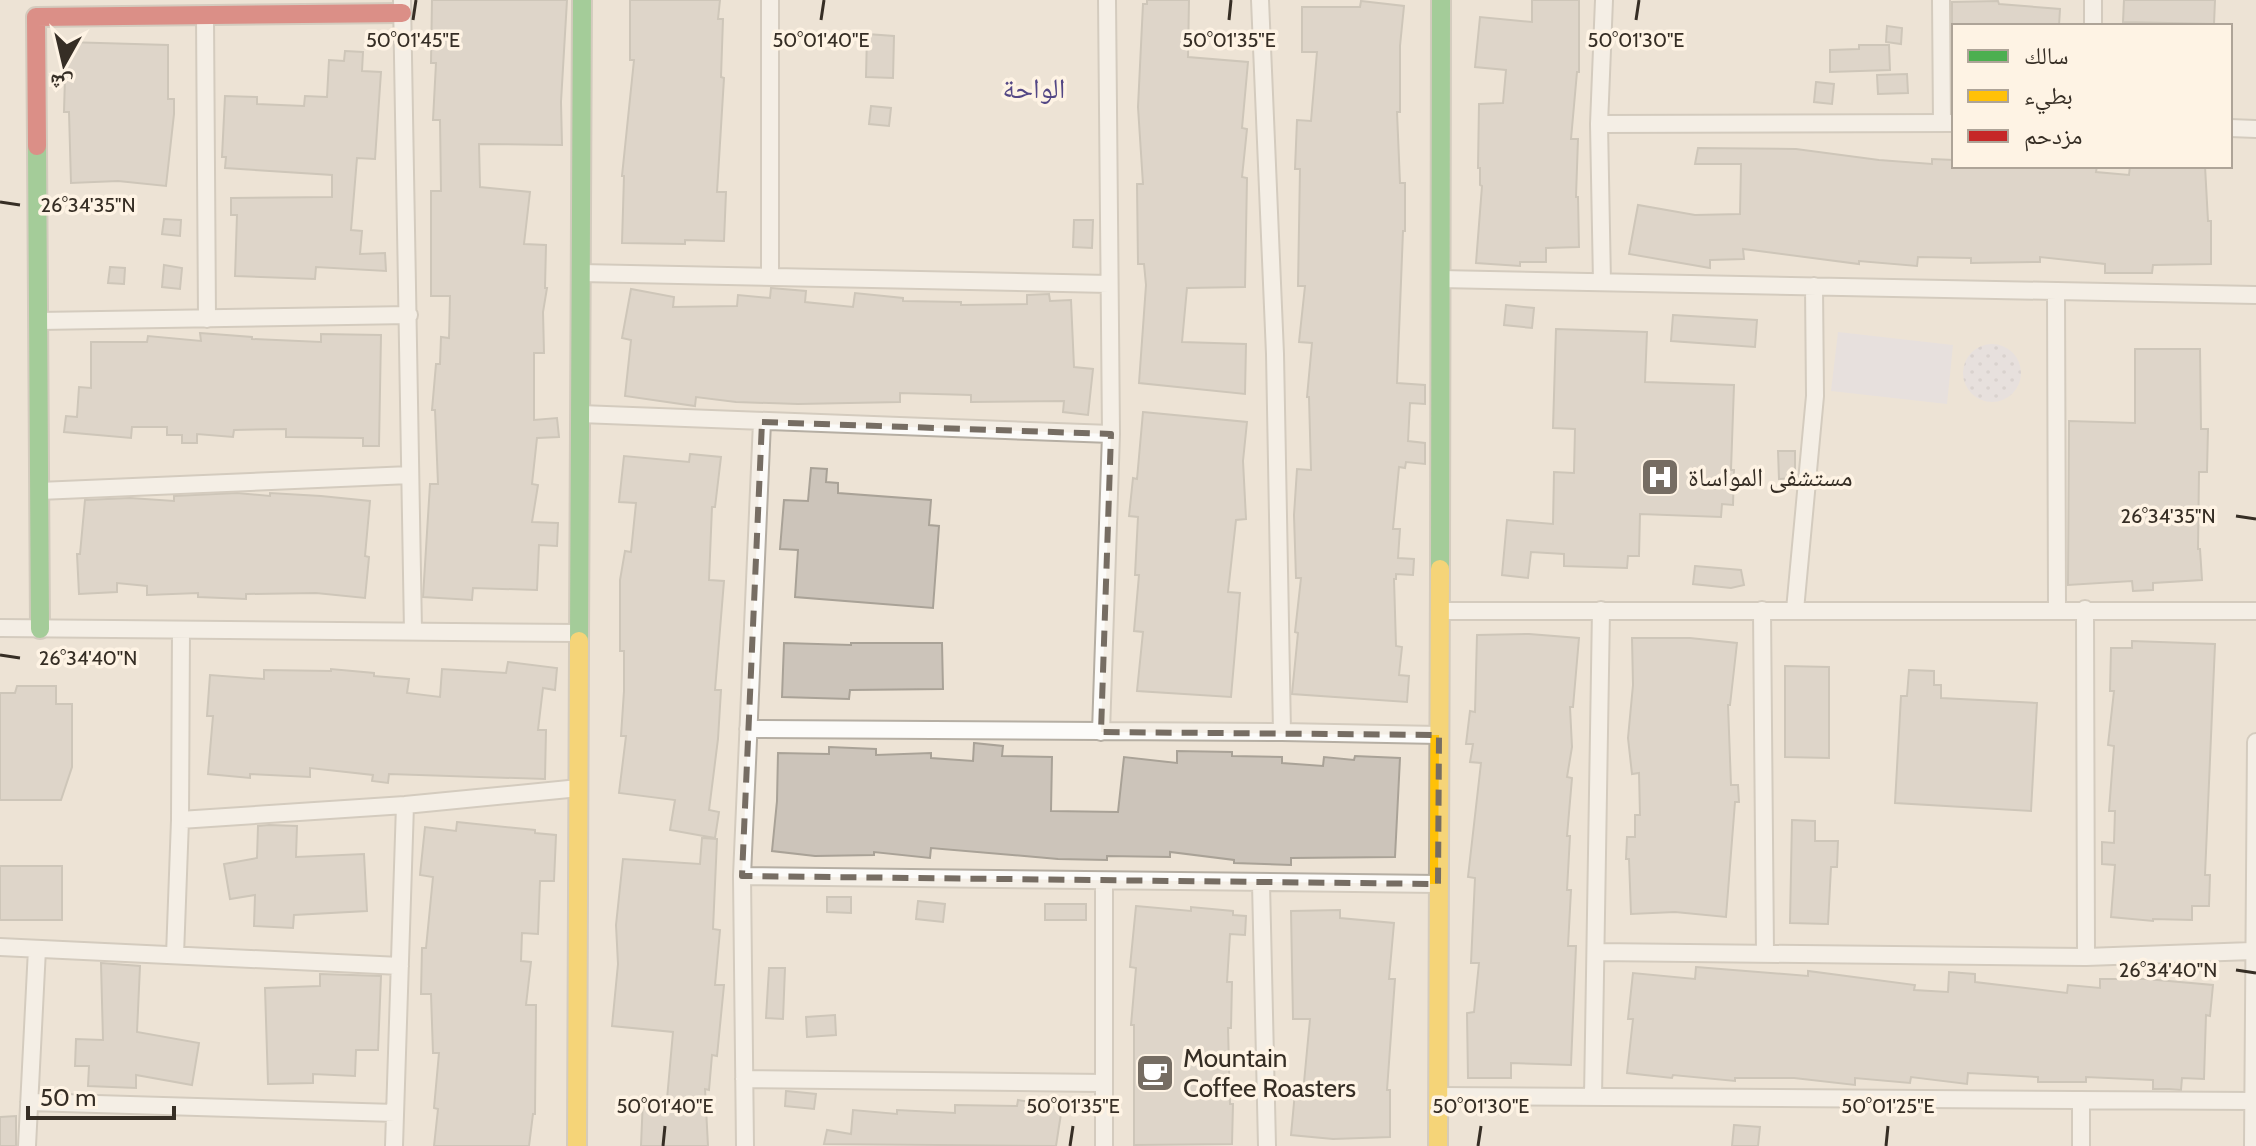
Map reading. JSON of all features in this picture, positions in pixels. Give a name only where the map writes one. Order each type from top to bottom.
[{"type":"street","points":[[577,1146],[582,0]]},
{"type":"street","points":[[770,0],[770,277]]},
{"type":"street","points":[[1101,732],[1111,434],[1107,0]]},
{"type":"street","points":[[1260,0],[1275,354],[1282,732]]},
{"type":"street","points":[[1438,1146],[1441,0]]},
{"type":"street","points":[[1602,282],[1599,124],[1604,0]]},
{"type":"street","points":[[1599,124],[1948,123],[1941,0]]},
{"type":"street","points":[[2093,0],[2093,24]]},
{"type":"street","points":[[40,629],[36,9],[205,16],[402,6],[413,631]]},
{"type":"street","points":[[205,16],[207,319]]},
{"type":"street","points":[[2232,128],[2256,129]]},
{"type":"street","points":[[581,273],[1109,284]]},
{"type":"street","points":[[1440,279],[2256,295]]},
{"type":"street","points":[[1795,610],[1815,396],[1814,286]]},
{"type":"street","points":[[2056,291],[2057,609]]},
{"type":"street","points":[[39,321],[409,315]]},
{"type":"street","points":[[580,414],[1111,434]]},
{"type":"street","points":[[745,1146],[742,876],[762,422]]},
{"type":"street","points":[[39,491],[410,475]]},
{"type":"street","points":[[2085,609],[2086,957]]},
{"type":"street","points":[[1593,1097],[1601,610]]},
{"type":"street","points":[[1762,610],[1765,954]]},
{"type":"street","points":[[1439,611],[2256,611]]},
{"type":"street","points":[[0,628],[580,633]]},
{"type":"street","points":[[175,955],[180,820],[181,630]]},
{"type":"street","points":[[748,729],[1439,735]]},
{"type":"street","points":[[2253,1146],[2252,951],[2256,742]]},
{"type":"street","points":[[180,820],[405,805],[579,788]]},
{"type":"street","points":[[394,1146],[405,805]]},
{"type":"street","points":[[742,876],[1438,884]]},
{"type":"street","points":[[1104,881],[1104,1146]]},
{"type":"street","points":[[1261,883],[1267,1146]]},
{"type":"street","points":[[0,947],[400,966]]},
{"type":"street","points":[[27,1146],[37,949]]},
{"type":"street","points":[[1596,952],[2086,957],[2252,951]]},
{"type":"street","points":[[744,1079],[1104,1083]]},
{"type":"street","points":[[1438,1096],[2253,1101]]},
{"type":"street","points":[[2081,1100],[2081,1146]]},
{"type":"street","points":[[29,1102],[395,1113]]},
{"type":"highlighted area","points":[[762,422],[1111,434],[1101,732],[1439,735],[1438,884],[742,876]]},
{"type":"shaded area","points":[[1838,332],[1953,345],[1947,404],[1831,391]]},
{"type":"shaded area","points":[[1992,344],[2012,353],[2021,373],[2012,393],[1992,402],[1972,393],[1963,373],[1972,353]]},
{"type":"building","points":[[432,0],[567,0],[561,102],[562,145],[479,144],[480,187],[530,192],[524,244],[546,245],[544,353],[534,353],[534,420],[557,418],[559,437],[537,438],[532,484],[538,485],[532,522],[558,523],[557,546],[539,545],[537,590],[473,588],[472,600],[423,597],[430,484],[438,484],[435,410],[432,410],[436,364],[440,364],[441,337],[449,338],[450,296],[431,296],[431,191],[441,191],[440,120],[433,120],[436,63],[431,63]]},
{"type":"building","points":[[630,0],[720,0],[718,19],[723,19],[721,77],[724,78],[717,192],[726,192],[724,241],[622,243],[622,176],[634,60],[630,60]]},
{"type":"building","points":[[1147,0],[1189,0],[1188,57],[1248,62],[1242,128],[1247,129],[1242,177],[1247,178],[1245,287],[1187,288],[1182,342],[1246,344],[1245,394],[1139,383],[1146,285],[1144,264],[1138,264],[1137,184],[1143,184],[1138,107],[1143,4],[1147,4]]},
{"type":"building","points":[[1532,0],[1579,0],[1579,72],[1571,139],[1578,139],[1576,197],[1579,247],[1546,248],[1546,262],[1520,262],[1520,266],[1476,263],[1482,186],[1478,168],[1479,104],[1503,103],[1506,70],[1475,67],[1480,17],[1532,22]]},
{"type":"building","points":[[2124,0],[2215,0],[2214,24],[2123,22]]},
{"type":"building","points":[[1361,1],[1404,6],[1400,46],[1400,112],[1397,112],[1400,183],[1405,183],[1405,231],[1397,383],[1425,385],[1425,404],[1410,403],[1408,441],[1425,443],[1425,464],[1406,462],[1405,468],[1399,467],[1393,529],[1400,529],[1398,558],[1414,559],[1413,575],[1396,574],[1394,579],[1396,646],[1402,647],[1399,675],[1409,676],[1407,702],[1292,694],[1301,578],[1296,578],[1294,515],[1297,469],[1311,470],[1307,397],[1312,343],[1299,342],[1305,286],[1298,286],[1300,169],[1295,169],[1297,120],[1311,121],[1317,52],[1302,52],[1302,7],[1360,7]]},
{"type":"building","points":[[1998,1],[1999,4],[2060,9],[2059,24],[1952,24],[1952,2]]},
{"type":"building","points":[[1887,26],[1902,28],[1901,44],[1886,42]]},
{"type":"building","points":[[867,34],[894,36],[893,78],[866,77]]},
{"type":"building","points":[[66,42],[168,45],[168,99],[174,99],[174,114],[166,186],[118,181],[71,183],[69,112],[64,112]]},
{"type":"building","points":[[1859,45],[1889,45],[1890,70],[1830,72],[1830,50],[1859,49]]},
{"type":"building","points":[[345,51],[363,52],[362,71],[381,72],[375,159],[357,158],[351,230],[362,231],[360,254],[385,253],[386,271],[316,267],[315,279],[235,276],[237,215],[231,215],[231,198],[332,197],[332,175],[225,168],[226,157],[222,157],[225,96],[257,97],[257,104],[304,106],[305,96],[327,97],[329,60],[344,61]]},
{"type":"building","points":[[1907,74],[1908,93],[1878,94],[1877,75]]},
{"type":"building","points":[[1816,82],[1834,84],[1832,104],[1814,102]]},
{"type":"building","points":[[871,106],[891,108],[889,126],[869,124]]},
{"type":"building","points":[[1698,148],[1796,149],[1932,164],[1932,159],[1952,160],[1952,168],[2097,168],[2096,172],[2129,175],[2130,168],[2205,168],[2208,221],[2211,221],[2211,264],[2153,265],[2152,273],[2105,273],[2105,264],[2040,257],[2040,262],[1971,263],[1971,258],[1918,257],[1917,266],[1859,261],[1859,264],[1743,249],[1744,259],[1710,260],[1710,268],[1629,254],[1638,205],[1695,215],[1740,214],[1741,164],[1695,164]]},
{"type":"building","points":[[164,219],[181,220],[180,236],[162,234]]},
{"type":"building","points":[[1074,220],[1093,220],[1092,248],[1073,247]]},
{"type":"building","points":[[164,265],[182,268],[180,289],[162,287]]},
{"type":"building","points":[[110,267],[125,268],[124,284],[108,283]]},
{"type":"building","points":[[771,288],[806,291],[805,302],[853,307],[855,293],[903,298],[903,301],[961,302],[961,305],[1027,304],[1027,295],[1049,294],[1050,301],[1071,300],[1074,367],[1093,369],[1088,415],[1063,412],[1064,401],[971,402],[971,395],[900,393],[900,402],[798,404],[696,397],[695,406],[625,396],[631,340],[622,338],[631,289],[674,297],[673,307],[737,306],[738,295],[770,298]]},
{"type":"building","points":[[1506,305],[1534,308],[1532,328],[1504,325]]},
{"type":"building","points":[[1673,315],[1757,320],[1755,347],[1671,341]]},
{"type":"building","name":"مستشفى المواساة","points":[[1556,329],[1647,332],[1645,382],[1734,385],[1733,505],[1722,504],[1721,517],[1640,514],[1639,556],[1628,556],[1627,568],[1564,566],[1564,554],[1531,552],[1528,578],[1502,575],[1507,520],[1553,524],[1554,472],[1574,473],[1575,429],[1553,428]]},
{"type":"building","points":[[200,333],[321,342],[321,334],[381,335],[379,446],[363,446],[363,438],[286,437],[286,429],[234,430],[233,437],[197,434],[197,443],[182,443],[182,435],[167,435],[167,427],[132,427],[131,438],[64,432],[66,416],[77,417],[79,387],[91,388],[91,342],[147,342],[148,336],[201,341]]},
{"type":"building","points":[[2135,349],[2200,349],[2201,429],[2208,429],[2207,472],[2199,472],[2198,549],[2202,580],[2153,583],[2153,590],[2133,591],[2132,581],[2068,585],[2069,421],[2135,423]]},
{"type":"building","points":[[1143,412],[1247,422],[1243,461],[1246,519],[1236,520],[1228,592],[1240,593],[1231,697],[1137,691],[1143,632],[1134,631],[1139,575],[1135,575],[1138,517],[1129,516],[1133,478],[1137,479]]},
{"type":"building","points":[[1778,451],[1795,451],[1795,478],[1779,479]]},
{"type":"building","points":[[690,454],[721,457],[715,507],[712,507],[709,580],[724,581],[715,690],[721,690],[718,739],[709,810],[719,812],[715,838],[670,830],[675,800],[619,793],[626,736],[621,736],[624,651],[620,651],[620,580],[625,551],[631,552],[636,503],[619,502],[624,456],[689,462]]},
{"type":"building","points":[[811,468],[827,469],[826,482],[838,483],[838,493],[931,500],[929,525],[939,526],[933,608],[795,597],[798,550],[780,549],[784,500],[808,501]]},
{"type":"building","points":[[237,493],[370,501],[365,598],[316,593],[246,594],[246,599],[198,597],[198,593],[147,595],[147,586],[117,583],[117,592],[79,594],[77,554],[80,554],[85,500],[130,498],[174,501],[174,496]]},
{"type":"building","points":[[1695,566],[1741,570],[1744,585],[1731,588],[1693,584]]},
{"type":"building","points":[[1529,634],[1579,638],[1573,707],[1570,707],[1572,747],[1567,777],[1572,778],[1567,836],[1570,836],[1567,890],[1571,890],[1568,946],[1576,946],[1571,1065],[1511,1063],[1511,1078],[1468,1078],[1467,1013],[1474,1012],[1479,963],[1471,963],[1475,878],[1468,877],[1481,763],[1470,762],[1473,744],[1466,744],[1470,711],[1475,712],[1477,635]]},
{"type":"building","points":[[1632,638],[1690,638],[1737,643],[1728,705],[1731,785],[1738,785],[1739,802],[1735,802],[1726,917],[1675,912],[1631,914],[1627,837],[1635,837],[1635,815],[1640,815],[1639,773],[1632,774],[1628,738],[1633,685]]},
{"type":"building","points":[[2132,641],[2215,644],[2205,875],[2210,875],[2209,906],[2192,906],[2192,920],[2153,921],[2111,917],[2115,865],[2102,864],[2102,842],[2114,843],[2115,811],[2109,811],[2114,746],[2108,745],[2114,691],[2110,691],[2111,648],[2132,648]]},
{"type":"building","points":[[784,643],[942,643],[943,689],[850,690],[849,699],[782,697]]},
{"type":"building","points":[[508,662],[557,668],[555,690],[543,688],[538,730],[546,730],[545,779],[389,774],[388,783],[372,781],[373,775],[310,768],[310,777],[250,774],[250,778],[208,774],[213,716],[207,716],[210,675],[264,679],[264,670],[331,669],[374,673],[374,676],[409,679],[407,693],[440,697],[442,669],[506,673]]},
{"type":"building","points":[[1785,666],[1829,667],[1829,758],[1785,757]]},
{"type":"building","points":[[1909,670],[1934,671],[1934,685],[1941,685],[1941,698],[2037,703],[2031,811],[1895,803],[1901,696],[1907,696]]},
{"type":"building","points":[[17,686],[56,686],[56,704],[72,704],[72,767],[61,800],[0,800],[0,693],[15,693]]},
{"type":"building","points":[[974,743],[1003,746],[1002,756],[1052,757],[1051,811],[1118,812],[1124,757],[1177,763],[1177,751],[1232,752],[1232,756],[1282,757],[1282,763],[1323,766],[1324,757],[1354,760],[1355,756],[1400,758],[1395,857],[1291,858],[1291,865],[1234,863],[1234,860],[1170,852],[1170,857],[1107,856],[1107,860],[931,848],[930,858],[874,852],[874,855],[815,856],[772,851],[778,753],[829,754],[829,747],[876,749],[876,755],[931,753],[931,758],[973,761]]},
{"type":"building","points":[[1792,820],[1815,821],[1815,841],[1838,841],[1837,867],[1831,867],[1828,924],[1790,923]]},
{"type":"building","points":[[457,822],[556,835],[554,881],[540,881],[538,934],[522,933],[521,961],[531,962],[526,1005],[536,1005],[535,1114],[529,1146],[434,1146],[439,1053],[433,1053],[431,994],[421,994],[422,948],[426,948],[433,877],[420,875],[425,827],[456,831]]},
{"type":"building","points":[[258,826],[297,826],[296,857],[364,854],[367,911],[294,915],[293,928],[254,926],[255,895],[230,899],[224,864],[257,858]]},
{"type":"building","points":[[702,838],[717,839],[713,929],[720,930],[715,985],[724,985],[717,1056],[712,1055],[709,1090],[705,1089],[708,1146],[641,1146],[643,1098],[667,1099],[673,1032],[612,1026],[618,964],[616,925],[623,859],[700,864]]},
{"type":"building","points":[[0,866],[62,866],[62,920],[0,920]]},
{"type":"building","points":[[827,897],[851,897],[851,913],[827,912]]},
{"type":"building","points":[[918,901],[945,904],[943,922],[916,919]]},
{"type":"building","points":[[1045,904],[1086,904],[1086,920],[1045,920]]},
{"type":"building","points":[[1136,906],[1191,911],[1191,907],[1233,911],[1233,915],[1246,916],[1245,935],[1230,934],[1227,982],[1232,982],[1231,1028],[1228,1028],[1232,1144],[1134,1145],[1134,1025],[1131,1025],[1136,968],[1130,967]]},
{"type":"building","points":[[1340,910],[1340,918],[1394,923],[1389,979],[1395,979],[1387,1090],[1390,1090],[1390,1137],[1333,1139],[1291,1135],[1295,1092],[1303,1093],[1310,1019],[1293,1019],[1291,911]]},
{"type":"building","points":[[101,963],[140,966],[137,1032],[199,1043],[192,1085],[136,1075],[136,1088],[88,1086],[89,1066],[75,1066],[76,1039],[103,1040]]},
{"type":"building","points":[[1696,967],[1808,976],[1808,971],[1915,985],[1914,990],[1948,992],[1949,972],[1975,974],[1975,982],[2067,993],[2068,985],[2100,988],[2100,979],[2146,979],[2213,985],[2210,1016],[2206,1015],[2204,1079],[2182,1078],[2181,1090],[2153,1089],[2153,1080],[2086,1077],[2086,1082],[2038,1082],[2038,1077],[1968,1073],[1967,1084],[1911,1077],[1910,1083],[1855,1078],[1855,1085],[1794,1078],[1735,1078],[1735,1081],[1627,1073],[1633,1019],[1628,1019],[1633,973],[1695,979]]},
{"type":"building","points":[[769,968],[785,968],[783,1019],[766,1018]]},
{"type":"building","points":[[320,974],[381,976],[378,1050],[356,1050],[355,1076],[313,1074],[313,1083],[268,1084],[265,988],[320,986]]},
{"type":"building","points":[[835,1015],[836,1035],[807,1037],[806,1017]]},
{"type":"building","points":[[786,1091],[816,1094],[814,1109],[785,1106]]},
{"type":"building","points":[[1018,1100],[1062,1107],[1056,1146],[824,1144],[827,1130],[851,1134],[853,1110],[897,1114],[897,1110],[955,1113],[955,1105],[1017,1106]]},
{"type":"building","points":[[16,1116],[16,1146],[0,1146],[0,1117]]},
{"type":"building","points":[[1734,1125],[1760,1127],[1758,1146],[1732,1146]]},
{"type":"traffic: fast","points":[[579,641],[582,0]]},
{"type":"traffic: fast","points":[[1440,569],[1441,0]]},
{"type":"traffic: fast","points":[[37,146],[40,629]]},
{"type":"traffic: slow","points":[[1438,1146],[1440,569]]},
{"type":"traffic: slow","points":[[577,1146],[579,641]]},
{"type":"traffic: jam","points":[[37,146],[36,17],[402,13]]},
{"type":"place","name":"مستشفى المواساة","points":[[1660,477]]},
{"type":"place","name":"Mountain Coffee Roasters","points":[[1155,1073]]},
{"type":"district","name":"الواحة","points":[[1034,88]]}]
